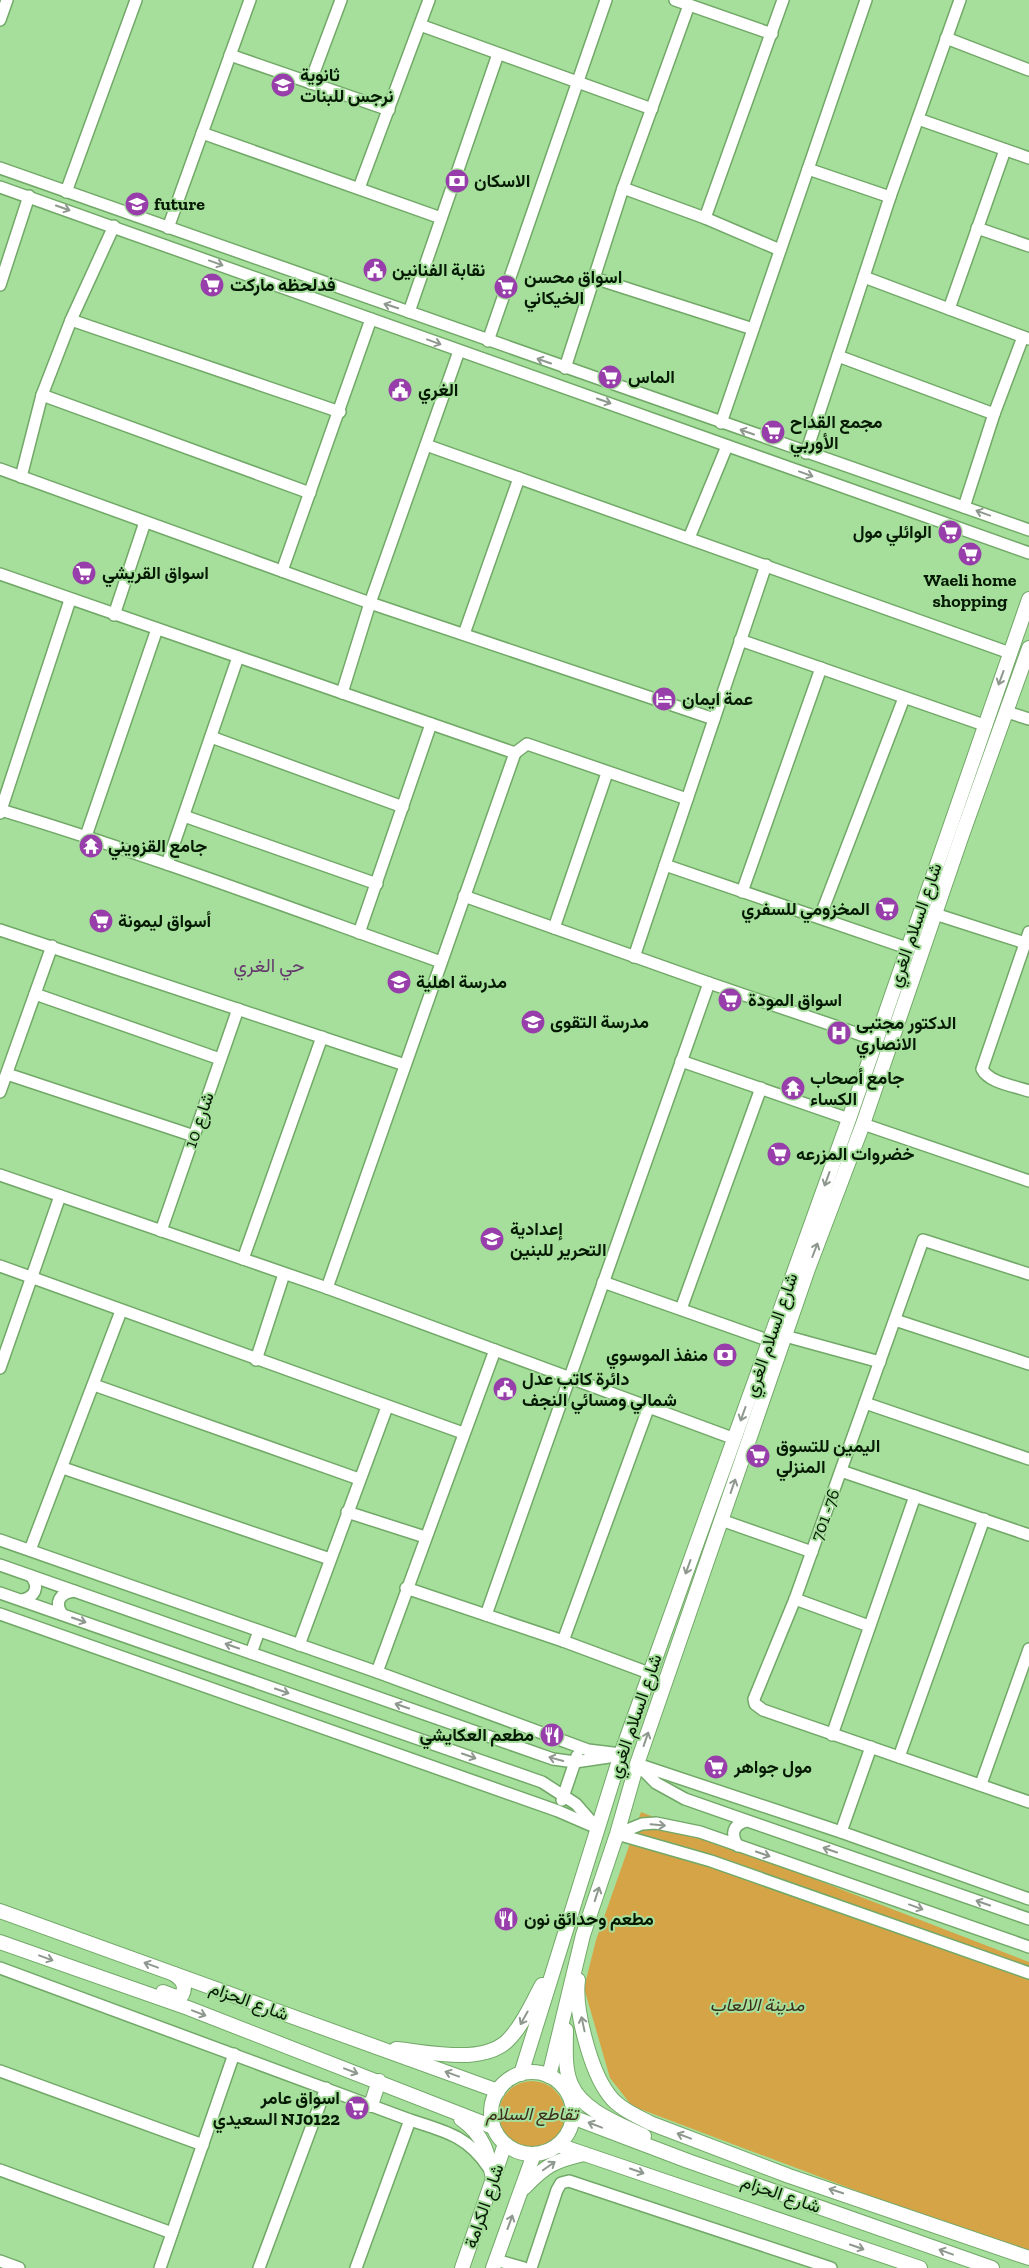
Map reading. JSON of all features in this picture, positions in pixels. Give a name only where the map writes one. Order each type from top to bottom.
[{"type":"main road","name":"شارع السلام الغري","points":[[521,2074],[597,1828],[649,1673],[770,1341],[863,1124],[935,914],[984,725],[1029,599]]},
{"type":"main road","name":"شارع السلام الغري","points":[[549,2076],[583,1937],[617,1834],[637,1764],[785,1336],[802,1266],[849,1119],[907,948],[1007,712],[1029,648]]},
{"type":"main road","points":[[696,1545],[711,1550]]},
{"type":"main road","name":"شارع الحزام","points":[[0,1911],[498,2090]]},
{"type":"main road","points":[[583,1937],[576,1992],[589,2054],[609,2096],[629,2111],[650,2123],[790,2176],[1029,2258]]},
{"type":"main road","name":"شارع الحزام","points":[[0,1942],[126,1986],[442,2105],[493,2127]]},
{"type":"main road","points":[[377,2047],[479,2055],[500,2047],[519,2026],[556,1960]]},
{"type":"main road","points":[[126,1986],[139,1985],[176,1997],[182,1995],[185,1987],[184,1983],[172,1973]]},
{"type":"main road","points":[[565,2010],[567,2068],[571,2085],[582,2099],[592,2108],[688,2161]]},
{"type":"main road","points":[[536,2072],[549,2076],[559,2083],[567,2093],[572,2104],[572,2117],[565,2137],[558,2145],[547,2151],[534,2154],[519,2151],[505,2144],[493,2127],[491,2108],[498,2090],[512,2077],[521,2074],[536,2072]]},
{"type":"main road","points":[[371,2106],[379,2081]]},
{"type":"main road","points":[[442,2105],[472,2126],[478,2133],[484,2143],[493,2176]]},
{"type":"main road","name":"شارع الحزام","points":[[572,2117],[688,2161],[992,2268]]},
{"type":"main road","name":"شارع الكرامة","points":[[462,2268],[505,2144]]},
{"type":"main road","name":"شارع الحزام","points":[[558,2145],[919,2268]]},
{"type":"main road","name":"شارع الكرامة","points":[[495,2264],[534,2154]]},
{"type":"main road","points":[[520,2192],[550,2164],[558,2160],[586,2154]]},
{"type":"main road","points":[[883,2207],[895,2234]]},
{"type":"street","points":[[0,20],[7,0]]},
{"type":"street","points":[[66,192],[136,0]]},
{"type":"street","points":[[168,228],[250,0]]},
{"type":"street","points":[[310,84],[340,0]]},
{"type":"street","points":[[360,188],[429,0]]},
{"type":"street","points":[[488,341],[606,0]]},
{"type":"street","points":[[675,0],[772,34]]},
{"type":"street","points":[[705,218],[783,0]]},
{"type":"street","points":[[720,423],[866,0]]},
{"type":"street","points":[[806,453],[890,198],[960,0]]},
{"type":"street","points":[[566,368],[624,188],[689,5]]},
{"type":"street","points":[[420,25],[652,109]]},
{"type":"street","points":[[946,38],[1029,70]]},
{"type":"street","points":[[409,312],[498,54]]},
{"type":"street","points":[[230,55],[390,110]]},
{"type":"street","points":[[918,119],[1029,158]]},
{"type":"street","points":[[202,133],[441,218]]},
{"type":"street","points":[[949,309],[1006,150]]},
{"type":"street","points":[[0,168],[720,423],[1029,530]]},
{"type":"street","points":[[808,169],[890,198]]},
{"type":"street","points":[[0,187],[114,226],[459,351],[624,407],[727,446],[1029,553]]},
{"type":"street","points":[[624,188],[705,218],[780,250]]},
{"type":"street","points":[[0,285],[29,196]]},
{"type":"street","points":[[21,477],[42,395],[71,320],[114,226]]},
{"type":"street","points":[[977,228],[1029,246]]},
{"type":"street","points":[[245,273],[251,257]]},
{"type":"street","points":[[864,277],[1026,338],[994,414],[964,506]]},
{"type":"street","points":[[594,278],[753,329]]},
{"type":"street","points":[[282,571],[340,412],[371,319]]},
{"type":"street","points":[[71,320],[340,412]]},
{"type":"street","points":[[342,693],[370,603],[459,351]]},
{"type":"street","points":[[838,356],[994,414]]},
{"type":"street","points":[[624,407],[630,390]]},
{"type":"street","points":[[42,395],[310,493]]},
{"type":"street","points":[[426,445],[1010,653]]},
{"type":"street","points":[[689,538],[727,446]]},
{"type":"street","points":[[0,469],[370,603],[714,719]]},
{"type":"street","points":[[464,634],[519,478]]},
{"type":"street","points":[[114,615],[146,522]]},
{"type":"street","points":[[634,956],[766,565]]},
{"type":"street","points":[[0,574],[70,600],[515,753]]},
{"type":"street","points":[[70,600],[1,812],[86,836],[441,962]]},
{"type":"street","points":[[86,836],[157,629]]},
{"type":"street","points":[[740,640],[984,725]]},
{"type":"street","points":[[167,864],[238,657]]},
{"type":"street","points":[[742,892],[821,668]]},
{"type":"street","points":[[820,917],[904,698]]},
{"type":"street","points":[[1007,712],[1029,719]]},
{"type":"street","points":[[359,933],[431,724]]},
{"type":"street","points":[[211,737],[403,807]]},
{"type":"street","points":[[327,1288],[515,753],[527,744],[687,799]]},
{"type":"street","points":[[554,928],[607,772]]},
{"type":"street","points":[[184,816],[377,884]]},
{"type":"street","points":[[665,865],[907,948]]},
{"type":"street","points":[[464,896],[876,1040]]},
{"type":"street","points":[[935,914],[1027,938],[982,1069],[984,1074],[992,1078],[1029,1091]]},
{"type":"street","points":[[0,930],[405,1065]]},
{"type":"street","points":[[0,1092],[52,946]]},
{"type":"street","points":[[486,1615],[709,983]]},
{"type":"street","points":[[35,994],[220,1059]]},
{"type":"street","name":"شارع 10","points":[[161,1230],[238,1009]]},
{"type":"street","points":[[243,1259],[322,1037]]},
{"type":"street","points":[[681,1061],[849,1119]]},
{"type":"street","points":[[7,1074],[194,1136]]},
{"type":"street","points":[[681,1309],[762,1088]]},
{"type":"street","points":[[863,1124],[1029,1180]]},
{"type":"street","points":[[0,1175],[327,1288],[735,1438]]},
{"type":"street","points":[[0,1368],[60,1196]]},
{"type":"street","name":"701 -76","points":[[832,1735],[758,1708],[754,1699],[795,1599],[924,1240],[1029,1274]]},
{"type":"street","points":[[0,1266],[256,1360],[463,1433]]},
{"type":"street","points":[[256,1360],[284,1274]]},
{"type":"street","points":[[603,1282],[770,1341]]},
{"type":"street","points":[[30,1550],[63,1468],[121,1311]]},
{"type":"street","points":[[895,1320],[1029,1364]]},
{"type":"street","points":[[785,1336],[880,1362]]},
{"type":"street","points":[[377,1672],[406,1588],[495,1350]]},
{"type":"street","points":[[94,1385],[360,1480]]},
{"type":"street","points":[[865,1403],[1029,1459]]},
{"type":"street","points":[[563,1641],[649,1406]]},
{"type":"street","points":[[299,1645],[387,1407]]},
{"type":"street","points":[[63,1468],[330,1559]]},
{"type":"street","points":[[841,1471],[1029,1535]]},
{"type":"street","points":[[915,1496],[832,1735],[981,1784],[1029,1802]]},
{"type":"street","points":[[347,1512],[425,1538]]},
{"type":"street","points":[[899,1757],[984,1519]]},
{"type":"street","points":[[721,1520],[812,1552]]},
{"type":"street","points":[[0,1540],[377,1672],[580,1748],[596,1752],[621,1754]]},
{"type":"street","points":[[0,1565],[553,1758],[575,1762],[621,1754]]},
{"type":"street","points":[[22,1600],[31,1597],[35,1591],[36,1584],[31,1576]]},
{"type":"street","points":[[406,1588],[563,1641],[649,1673]]},
{"type":"street","points":[[62,1614],[58,1606],[59,1599],[63,1594],[74,1591]]},
{"type":"street","points":[[0,1593],[542,1782],[564,1794],[576,1804],[597,1828]]},
{"type":"street","points":[[795,1599],[869,1626]]},
{"type":"street","points":[[0,1614],[558,1811],[597,1828]]},
{"type":"street","points":[[252,1653],[260,1631]]},
{"type":"street","points":[[981,1784],[1029,1649]]},
{"type":"street","points":[[235,1698],[242,1677]]},
{"type":"street","points":[[841,1832],[871,1747]]},
{"type":"street","points":[[558,1811],[580,1748]]},
{"type":"street","points":[[637,1764],[656,1783],[685,1799],[1029,1919]]},
{"type":"street","points":[[637,1764],[841,1832],[1029,1899]]},
{"type":"street","points":[[738,1846],[733,1837],[734,1830],[738,1824],[746,1821]]},
{"type":"street","points":[[617,1834],[642,1824],[656,1823],[700,1832],[1029,1948]]},
{"type":"street","points":[[617,1834],[711,1861],[1029,1973]]},
{"type":"street","points":[[0,1968],[371,2106],[446,2131],[468,2143],[480,2155],[493,2176]]},
{"type":"street","points":[[160,2268],[234,2054]]},
{"type":"street","points":[[0,2071],[203,2145]]},
{"type":"street","points":[[259,2268],[326,2088]]},
{"type":"street","points":[[356,2268],[410,2120]]},
{"type":"street","points":[[0,2170],[172,2233]]},
{"type":"street","points":[[531,2268],[557,2190],[561,2183],[568,2181],[831,2268]]},
{"type":"street","points":[[0,2261],[19,2268]]},
{"type":"street","points":[[495,2264],[524,2268]]},
{"type":"green space","name":"مدينة الالعاب","points":[[641,1812],[1029,1962],[1029,2252],[894,2205],[632,2106],[610,2078],[584,1988],[596,1940]]},
{"type":"green space","name":"تقاطع السلام","points":[[526,2081],[538,2081],[550,2086],[560,2096],[565,2108],[563,2127],[550,2142],[538,2147],[526,2147],[514,2142],[504,2132],[499,2120],[499,2108],[504,2096],[514,2086]]},
{"type":"place","name":"ثانوية نرجس للبنات","points":[[283,85]]},
{"type":"place","name":"الاسكان","points":[[457,181]]},
{"type":"place","name":"future","points":[[137,204]]},
{"type":"place","name":"نقابة الفنانين","points":[[375,270]]},
{"type":"place","name":"فدلحظه ماركت","points":[[212,285]]},
{"type":"place","name":"اسواق محسن الخيكاني","points":[[506,287]]},
{"type":"place","name":"الماس","points":[[610,377]]},
{"type":"place","name":"الغري","points":[[400,390]]},
{"type":"place","name":"مجمع القداح الأوربي","points":[[773,432]]},
{"type":"place","name":"الوائلي مول","points":[[950,532]]},
{"type":"place","name":"Waeli home shopping","points":[[970,554]]},
{"type":"place","name":"اسواق القريشي","points":[[84,573]]},
{"type":"place","name":"عمة ايمان","points":[[664,699]]},
{"type":"place","name":"جامع القزويني","points":[[91,846]]},
{"type":"place","name":"المخزومي للسفري","points":[[887,909]]},
{"type":"place","name":"أسواق ليمونة","points":[[101,921]]},
{"type":"place","name":"مدرسة اهلية","points":[[399,982]]},
{"type":"place","name":"اسواق المودة","points":[[730,1000]]},
{"type":"place","name":"مدرسة التقوى","points":[[533,1022]]},
{"type":"place","name":"الدكتور مجتبى الانصاري","points":[[839,1033]]},
{"type":"place","name":"جامع أصحاب الكساء","points":[[793,1088]]},
{"type":"place","name":"خضروات المزرعه","points":[[779,1154]]},
{"type":"place","name":"إعدادية التحرير للبنين","points":[[492,1239]]},
{"type":"place","name":"منفذ الموسوي","points":[[725,1355]]},
{"type":"place","name":"دائرة كاتب عدل شمالي ومسائي النجف","points":[[505,1389]]},
{"type":"place","name":"اليمين للتسوق المنزلي","points":[[758,1456]]},
{"type":"place","name":"مطعم العكايشي","points":[[552,1735]]},
{"type":"place","name":"مول جواهر","points":[[716,1767]]},
{"type":"place","name":"مطعم وحدائق نون","points":[[506,1919]]},
{"type":"place","name":"اسواق عامر السعيدي NJ0122","points":[[357,2108]]},
{"type":"district","name":"حي الغري","points":[[269,965]]}]
